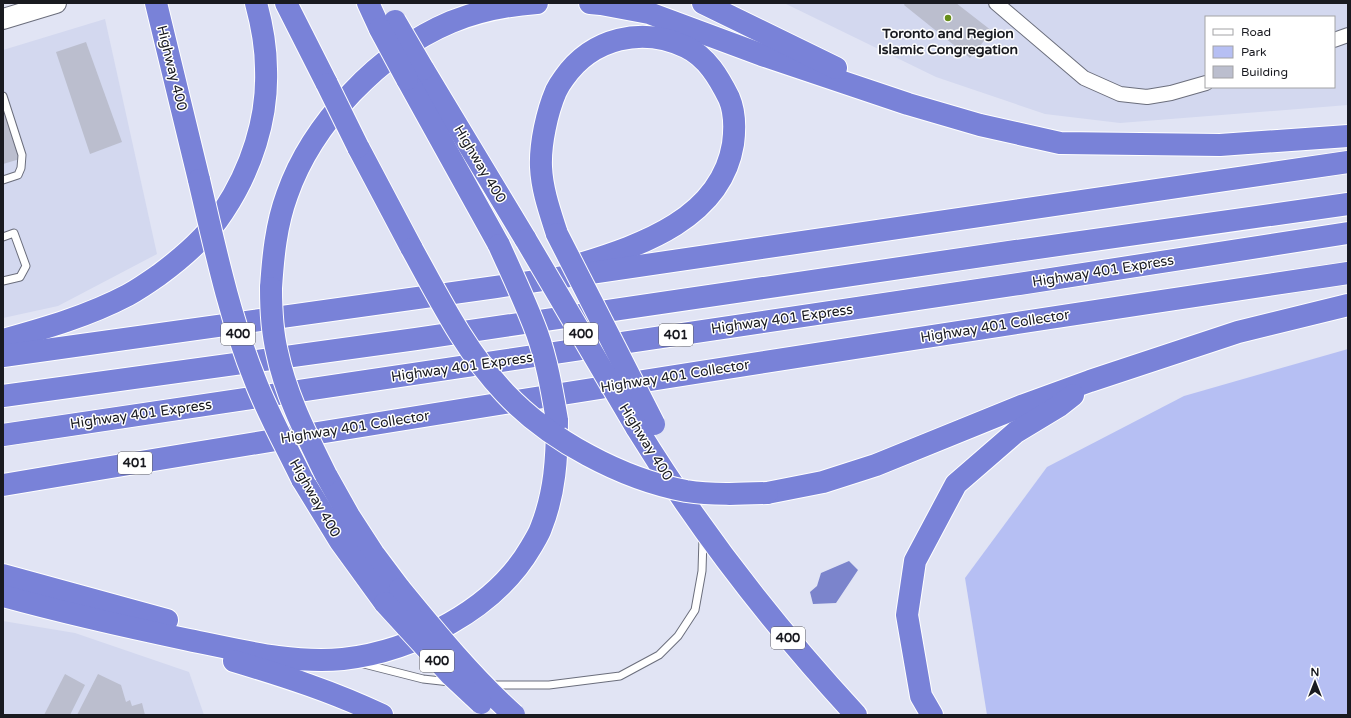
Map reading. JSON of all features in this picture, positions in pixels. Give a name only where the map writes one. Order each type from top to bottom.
[{"type":"highway","name":"Highway 400","points":[[156,3],[223,281],[237,332],[255,380],[276,428],[302,479],[340,541],[392,596],[451,675],[495,715]]},
{"type":"highway","points":[[3,340],[73,319],[102,308],[130,294],[177,262],[223,213],[241,182],[251,158],[264,104],[266,70],[265,45],[256,3]]},
{"type":"highway","points":[[286,3],[358,147],[412,249],[454,324],[477,359],[504,393],[525,413],[551,433],[580,451],[611,467],[647,480],[686,491],[726,494],[767,493],[823,482],[876,465],[1016,408],[1090,381],[1238,332],[1348,305]]},
{"type":"highway","points":[[3,596],[97,619],[250,652],[287,658],[342,659],[371,654],[406,643],[449,624],[470,612],[514,573],[541,530],[550,504],[555,478],[557,420],[552,388],[537,334],[499,245],[415,74],[387,25],[368,3]]},
{"type":"highway","points":[[380,3],[387,25]]},
{"type":"highway","points":[[514,715],[474,677],[437,635],[392,596],[373,553],[349,516],[326,475],[295,410],[282,374],[274,335],[271,288],[276,240],[286,197],[294,177],[302,160],[322,128],[368,76],[399,51],[427,33],[452,21],[483,11],[537,3]]},
{"type":"highway","points":[[590,3],[648,13],[762,55],[908,104],[980,125],[1060,143],[1220,145],[1348,136]]},
{"type":"highway","points":[[703,3],[908,104]]},
{"type":"highway","points":[[496,287],[556,272],[611,254],[645,241],[676,225],[693,212],[706,199],[726,169],[732,152],[735,132],[732,105],[718,77],[703,57],[686,47],[670,41],[652,37],[634,37],[612,41],[591,52],[572,68],[556,90],[544,131],[541,167],[546,200],[557,234],[645,426],[697,519]]},
{"type":"highway","name":"Highway 400","points":[[415,74],[526,240],[645,426]]},
{"type":"highway","points":[[3,356],[496,287],[1348,162]]},
{"type":"highway","name":"401","points":[[3,396],[424,338],[1008,252],[1348,204]]},
{"type":"highway","name":"Highway 401 Express","points":[[3,435],[1012,285],[1348,233]]},
{"type":"highway","name":"Highway 401 Collector","points":[[3,485],[339,429],[1348,272]]},
{"type":"highway","points":[[932,715],[921,696],[907,615],[915,561],[956,484],[1016,432],[1059,406],[1090,381]]},
{"type":"highway","name":"400","points":[[697,519],[757,601],[818,674],[856,715]]},
{"type":"highway","points":[[3,576],[145,615],[219,632],[274,642],[328,646],[406,643]]},
{"type":"highway","points":[[97,619],[306,683],[382,715]]},
{"type":"main road","points":[[3,19],[56,3]]},
{"type":"street","points":[[996,3],[1084,78],[1120,94],[1147,97],[1171,93],[1205,83]]},
{"type":"street","points":[[1335,40],[1348,35]]},
{"type":"lane","points":[[3,96],[22,155],[22,163],[18,176],[3,180]]},
{"type":"lane","points":[[3,237],[14,233],[26,266],[20,277],[3,281]]},
{"type":"lane","points":[[342,659],[423,679],[464,684],[516,686],[549,685],[620,676],[659,655],[678,636],[695,610],[702,571],[697,519]]},
{"type":"shaded area","points":[[784,3],[1348,3],[1348,105],[1120,123],[1045,114],[936,77]]},
{"type":"shaded area","points":[[105,19],[157,254],[58,306],[3,318],[3,50]]},
{"type":"shaded area","points":[[849,561],[858,570],[836,603],[813,604],[810,592],[817,586],[821,573]]},
{"type":"shaded area","points":[[3,621],[75,633],[189,672],[204,715],[3,715]]},
{"type":"green space","points":[[1348,349],[1348,715],[987,715],[965,578],[1047,467],[1184,396]]},
{"type":"building","name":"Toronto and Region Islamic Congregation","points":[[905,3],[956,3],[992,31],[970,58],[904,5]]},
{"type":"building","points":[[86,42],[122,142],[90,154],[56,52]]},
{"type":"building","points":[[3,106],[20,159],[3,164]]},
{"type":"building","points":[[65,674],[85,685],[70,715],[44,715]]},
{"type":"building","points":[[98,674],[121,685],[126,702],[130,700],[132,706],[142,703],[145,715],[77,715]]},
{"type":"place","name":"Toronto and Region Islamic Congregation","points":[[948,18]]}]
